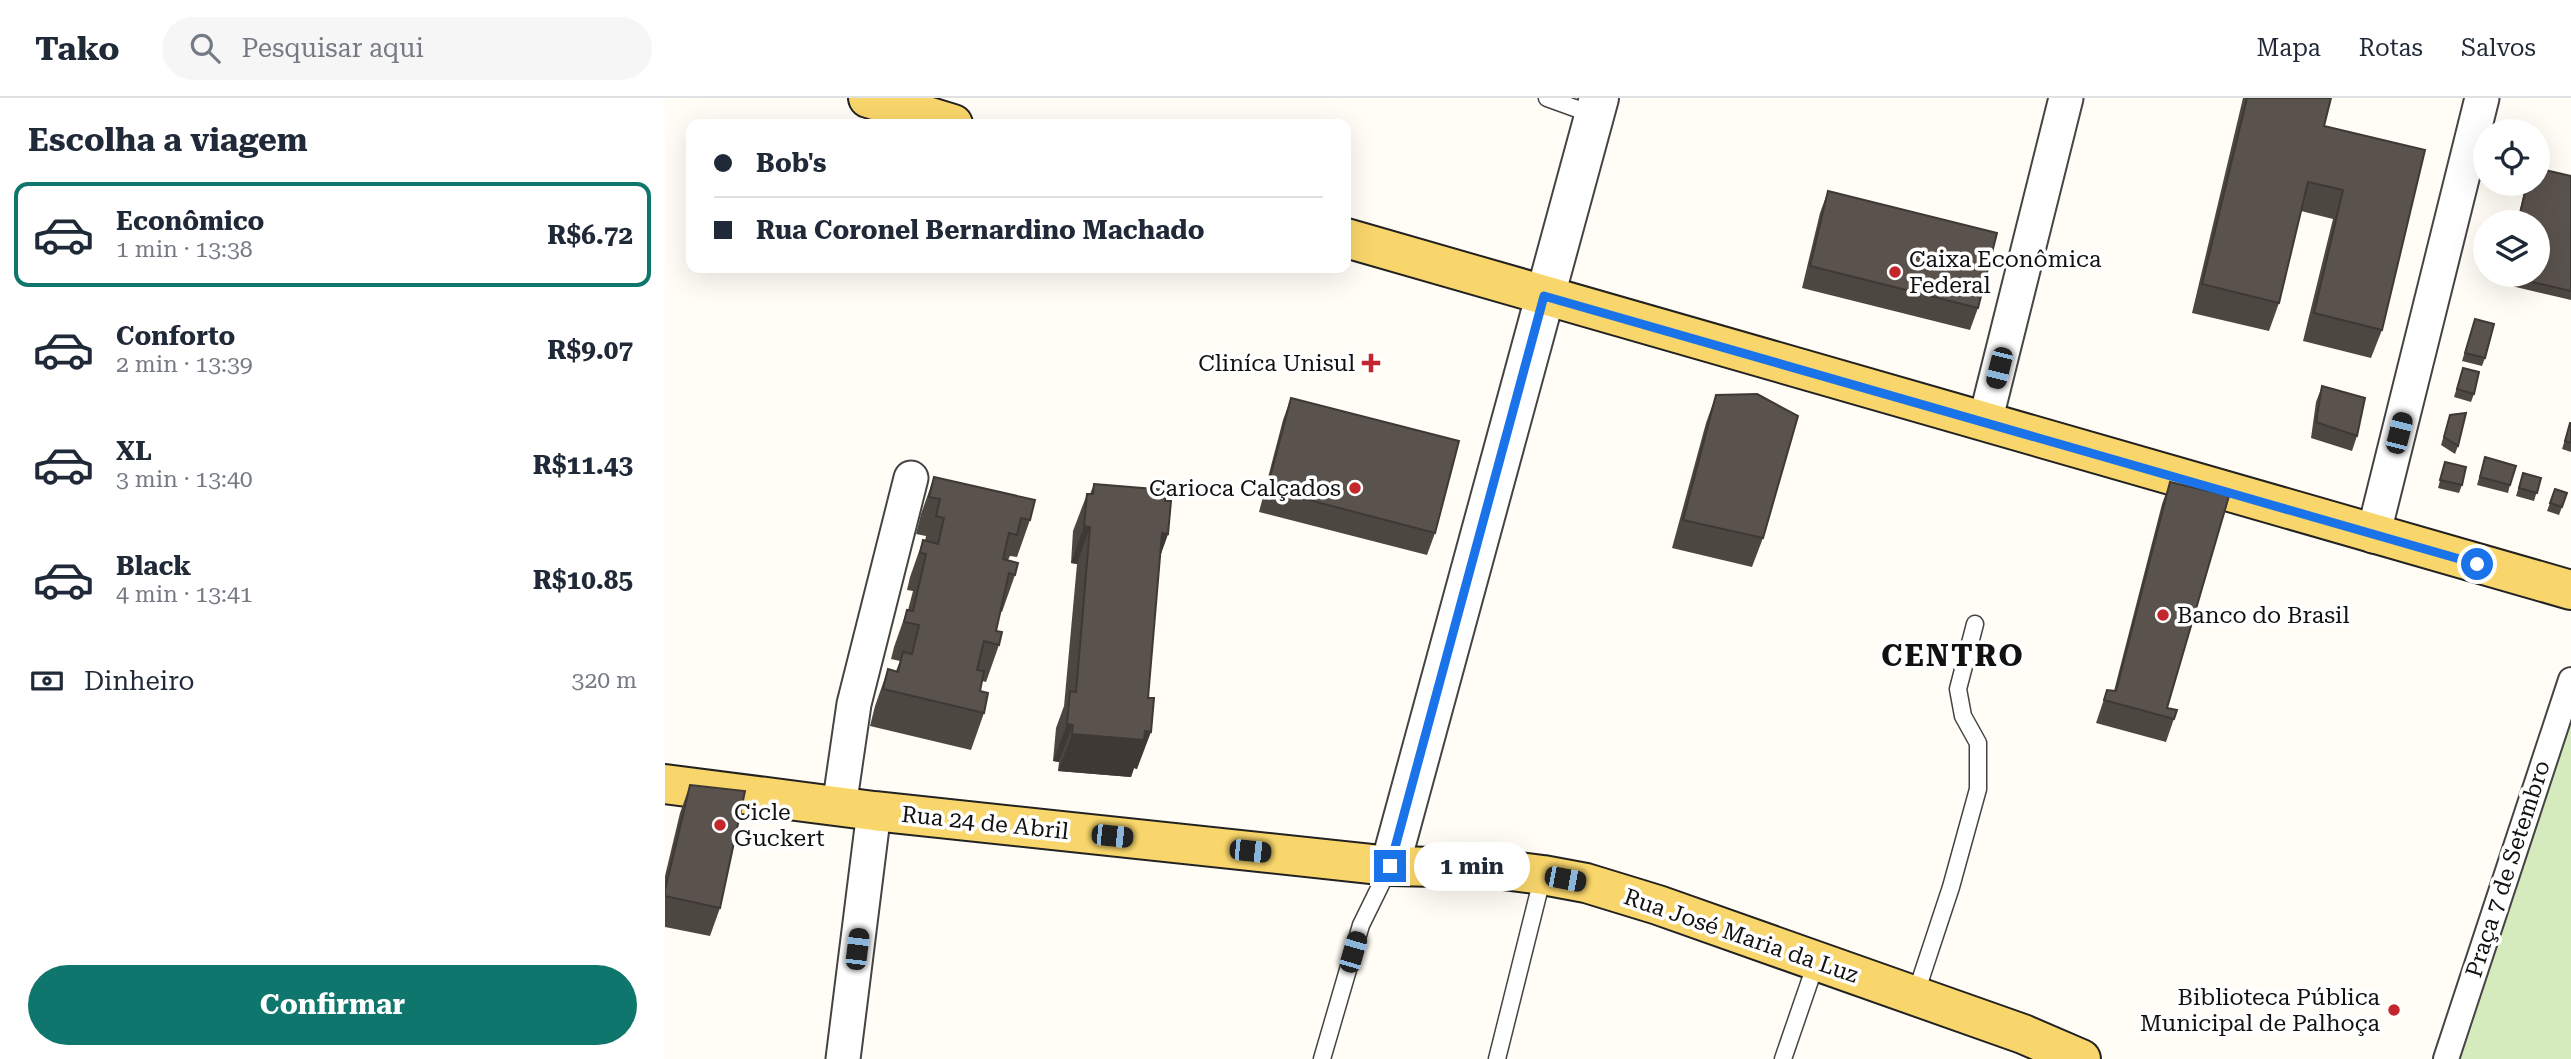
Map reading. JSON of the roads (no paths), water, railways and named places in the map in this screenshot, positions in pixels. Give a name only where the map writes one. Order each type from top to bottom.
[{"type":"main road","points":[[868,98],[937,119]]},
{"type":"main road","points":[[1351,239],[2373,536],[2571,590]]},
{"type":"main road","name":"Rua 24 de Abril","points":[[665,783],[857,809],[1390,866]]},
{"type":"main road","name":"Rua José Maria da Luz","points":[[1390,866],[1487,868],[1586,883],[1658,905],[2023,1034],[2081,1059]]},
{"type":"street","points":[[1985,422],[2066,98]]},
{"type":"street","points":[[2373,536],[2482,98]]},
{"type":"street","points":[[1390,866],[1596,106]]},
{"type":"street","points":[[843,1059],[857,809],[854,705],[911,478]]},
{"type":"street","name":"Praça 7 de Setembro","points":[[2445,1059],[2571,680]]},
{"type":"lane","points":[[1547,98],[1596,106]]},
{"type":"lane","points":[[1915,996],[1951,887],[1978,789],[1978,743],[1963,716],[1958,689],[1975,624]]},
{"type":"lane","points":[[1322,1059],[1361,925],[1390,866]]},
{"type":"lane","points":[[1497,1059],[1542,875]]},
{"type":"lane","points":[[1783,1059],[1816,963]]},
{"type":"place","name":"Caixa Econômica Federal","points":[[1895,272]]},
{"type":"place","name":"Cliníca Unisul","points":[[1371,363]]},
{"type":"place","name":"Carioca Calçados","points":[[1355,488]]},
{"type":"place","name":"Banco do Brasil","points":[[2163,615]]},
{"type":"place","name":"Cicle Guckert","points":[[720,825]]},
{"type":"place","name":"Biblioteca Pública Municipal de Palhoça","points":[[2394,1010]]},
{"type":"district","name":"CENTRO","points":[[1953,655]]}]
